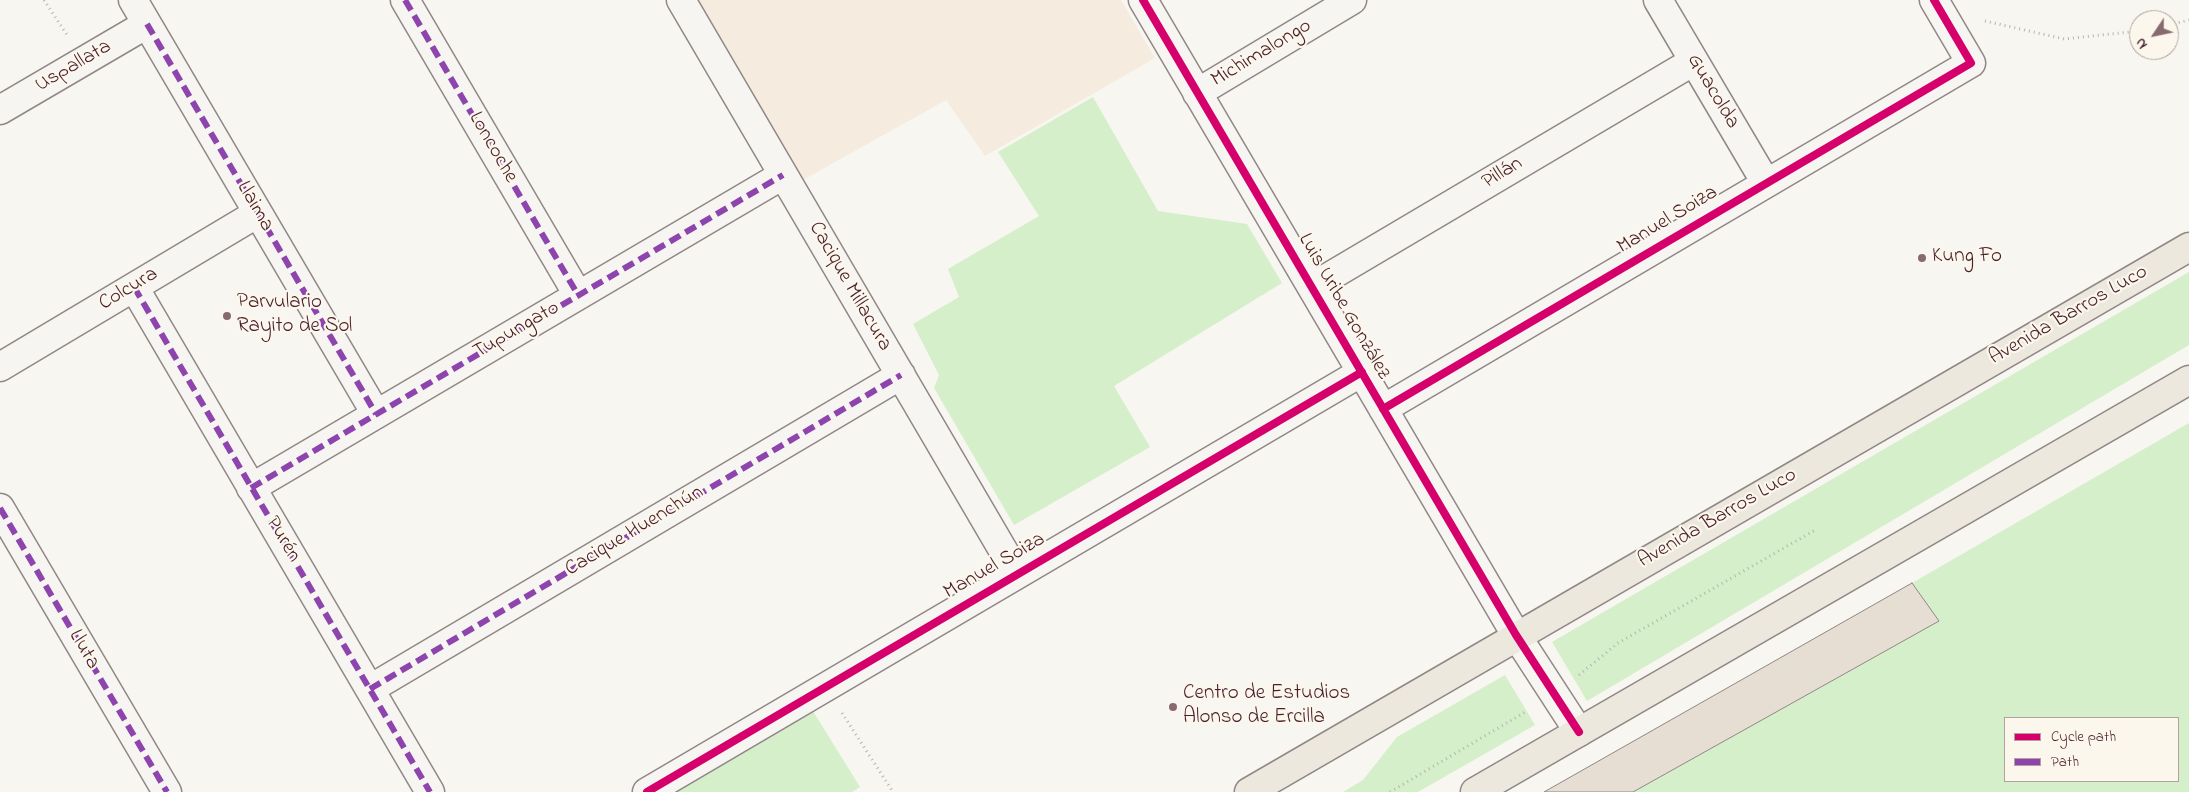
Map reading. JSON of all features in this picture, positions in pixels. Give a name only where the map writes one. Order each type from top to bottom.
[{"type":"main road","name":"Avenida Barros Luco","points":[[1249,792],[1516,635],[2189,247]]},
{"type":"main road","points":[[1476,792],[2189,380]]},
{"type":"street","name":"Llaima","points":[[133,0],[376,414]]},
{"type":"street","name":"Loncoche","points":[[405,0],[578,295]]},
{"type":"street","name":"Cacique Millacura","points":[[681,0],[1017,574]]},
{"type":"street","name":"Luis Uribe González","points":[[1143,0],[1516,635],[1579,732]]},
{"type":"street","name":"Michimalongo","points":[[1197,93],[1352,0]]},
{"type":"street","name":"Guacolda","points":[[1658,0],[1766,183]]},
{"type":"street","name":"Manuel Soiza","points":[[1383,409],[1971,62],[1938,6]]},
{"type":"street","name":"Uspallata","points":[[0,110],[147,24]]},
{"type":"street","name":"Pillán","points":[[1312,287],[1694,61]]},
{"type":"street","name":"Tupungato","points":[[251,488],[783,175]]},
{"type":"street","name":"Colcura","points":[[0,367],[258,213]]},
{"type":"street","name":"Purén","points":[[134,287],[430,792]]},
{"type":"street","name":"Manuel Soiza","points":[[647,792],[1362,372]]},
{"type":"street","name":"Cacique Huenchún","points":[[370,689],[901,376]]},
{"type":"street","name":"Lluta","points":[[0,508],[167,792]]},
{"type":"path","points":[[44,0],[83,62]]},
{"type":"path","points":[[1938,6],[2064,40],[2129,32]]},
{"type":"path","points":[[1390,792],[1554,694],[1618,643],[1817,529]]},
{"type":"path","points":[[825,687],[893,792]]},
{"type":"shaded area","points":[[696,0],[1121,0],[1155,58],[985,156],[946,100],[803,180]]},
{"type":"green space","points":[[1093,97],[1158,211],[1247,224],[1282,283],[1114,386],[1150,447],[1014,525],[934,388],[939,375],[913,324],[959,297],[948,269],[1039,216],[998,152]]},
{"type":"green space","points":[[2189,272],[2189,345],[1587,701],[1552,642]]},
{"type":"green space","points":[[2189,423],[2189,792],[1544,792],[1912,583]]},
{"type":"green space","points":[[1505,675],[1535,725],[1418,792],[1343,792],[1363,780],[1397,737]]},
{"type":"green space","points":[[811,708],[860,787],[852,792],[671,792]]},
{"type":"building","points":[[1912,583],[1939,621],[1633,792],[1544,792]]},
{"type":"marked path","points":[[405,0],[578,295]]},
{"type":"marked path","points":[[147,24],[376,414]]},
{"type":"marked path","points":[[251,488],[783,175]]},
{"type":"marked path","points":[[134,287],[430,792]]},
{"type":"marked path","points":[[370,689],[901,375]]},
{"type":"marked path","points":[[0,508],[167,792]]},
{"type":"cycle path","points":[[1143,0],[1516,635],[1579,732]]},
{"type":"cycle path","points":[[1383,409],[1971,63],[1934,0]]},
{"type":"cycle path","points":[[647,792],[1362,372]]},
{"type":"place","name":"Kung Fo","points":[[1922,258]]},
{"type":"place","name":"Parvulario Rayito de Sol","points":[[227,316]]},
{"type":"place","name":"Centro de Estudios Alonso de Ercilla","points":[[1173,707]]}]
